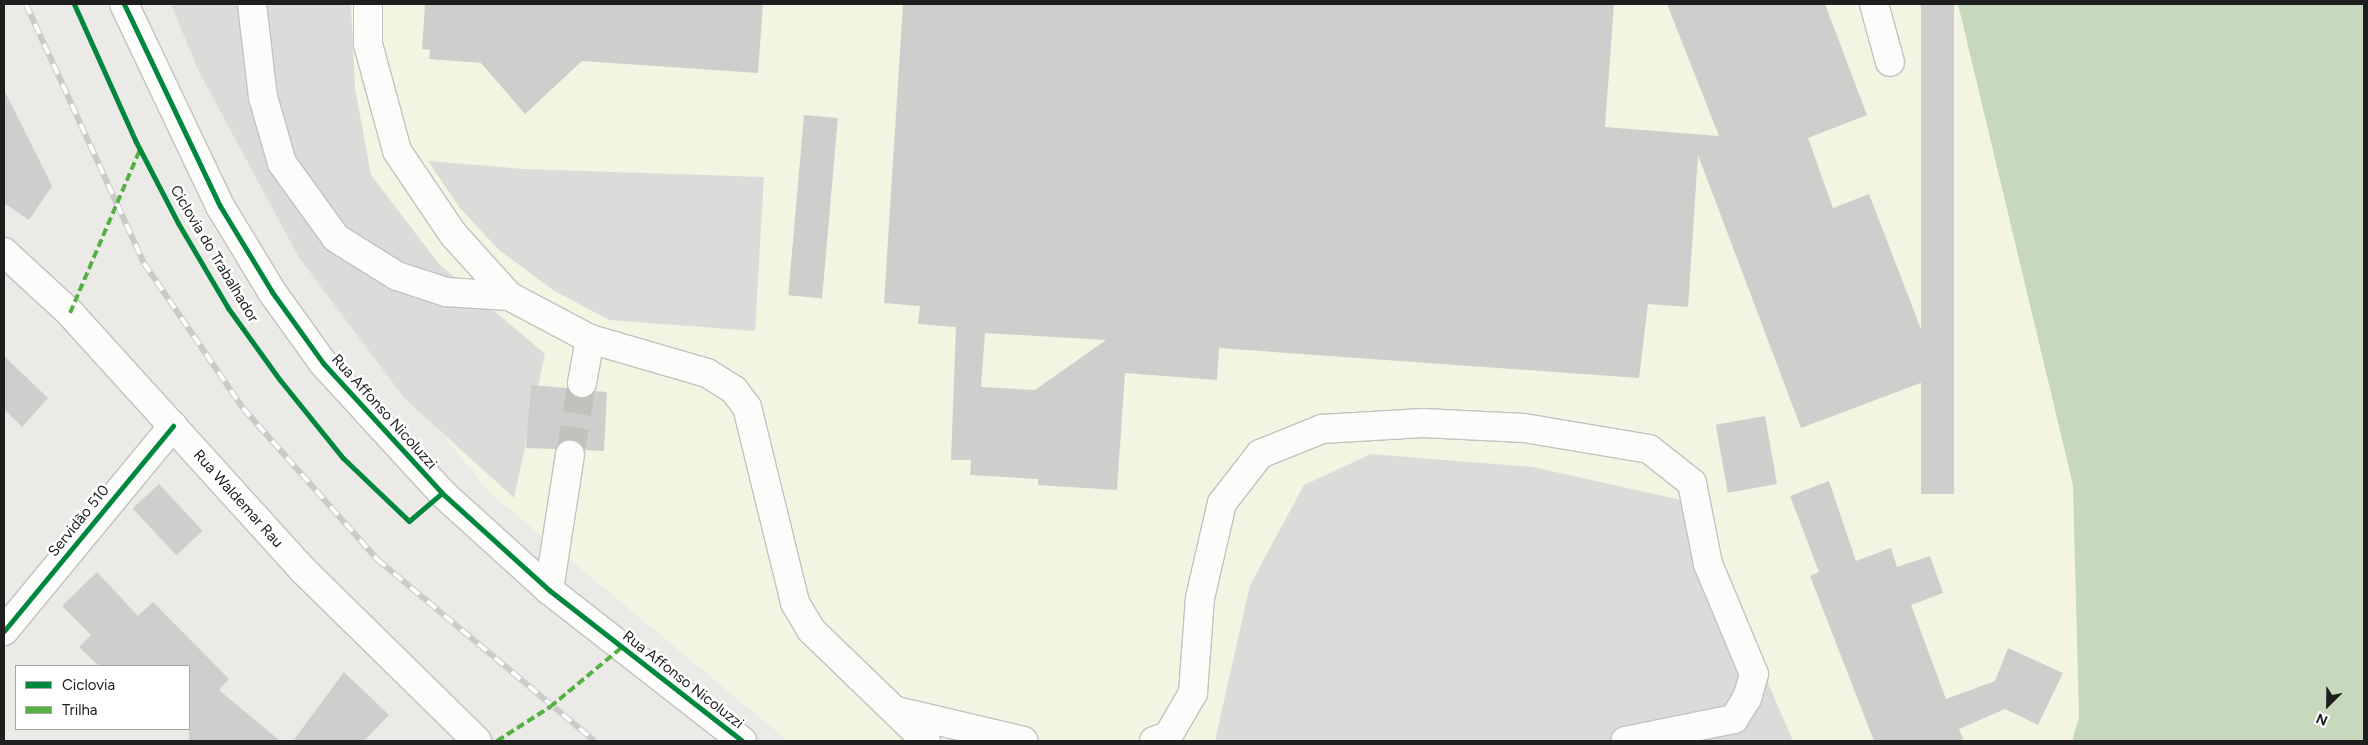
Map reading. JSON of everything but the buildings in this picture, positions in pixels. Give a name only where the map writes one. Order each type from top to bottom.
[{"type":"street","name":"Rua Affonso Nicoluzzi","points":[[124,4],[220,206],[272,292],[323,363],[442,493],[549,590],[742,741]]},
{"type":"street","points":[[252,4],[263,98],[282,163],[336,238],[397,276],[446,292],[509,296]]},
{"type":"street","points":[[368,4],[368,44],[397,151],[453,234],[509,296],[590,339],[707,373],[734,390],[747,408],[795,603],[811,630],[926,741]]},
{"type":"street","points":[[1874,4],[1890,62]]},
{"type":"street","name":"Rua Waldemar Rau","points":[[4,252],[39,282],[173,426],[302,570],[477,741]]},
{"type":"street","points":[[582,383],[590,339]]},
{"type":"street","points":[[1154,741],[1168,736],[1193,693],[1200,598],[1222,503],[1260,454],[1322,429],[1423,423],[1524,428],[1650,449],[1692,483],[1708,564],[1754,674],[1747,698],[1734,719],[1625,741]]},
{"type":"street","name":"Servidão 510","points":[[4,632],[173,426]]},
{"type":"street","points":[[549,590],[570,455]]},
{"type":"street","points":[[895,711],[1024,741]]},
{"type":"shaded area","points":[[171,4],[2364,4],[2364,741],[788,741],[490,493],[298,256],[198,70]]},
{"type":"shaded area","points":[[171,4],[351,4],[355,88],[371,175],[439,264],[545,354],[514,498],[405,399],[298,256],[198,70]]},
{"type":"shaded area","points":[[428,161],[524,169],[764,177],[755,331],[609,320],[553,290],[499,250],[459,207]]},
{"type":"shaded area","points":[[1371,454],[1533,467],[1690,502],[1793,741],[1215,741],[1250,585],[1304,485]]},
{"type":"green space","points":[[1958,4],[2364,4],[2364,741],[2072,741],[2079,717],[2073,485]]},
{"type":"tunnel","points":[[570,455],[582,383]]},
{"type":"railway","points":[[26,4],[144,263],[243,408],[377,559],[595,741]]},
{"type":"marked path","points":[[70,313],[140,150]]},
{"type":"marked path","points":[[497,741],[550,707],[621,648]]},
{"type":"cycle path","name":"Ciclovia do Trabalhador","points":[[74,4],[135,140],[178,223],[228,308],[280,380],[343,458],[409,521],[442,493]]},
{"type":"cycle path","points":[[124,4],[220,206],[272,292],[323,363],[442,493],[549,590],[742,741]]},
{"type":"cycle path","points":[[4,631],[173,426]]}]
